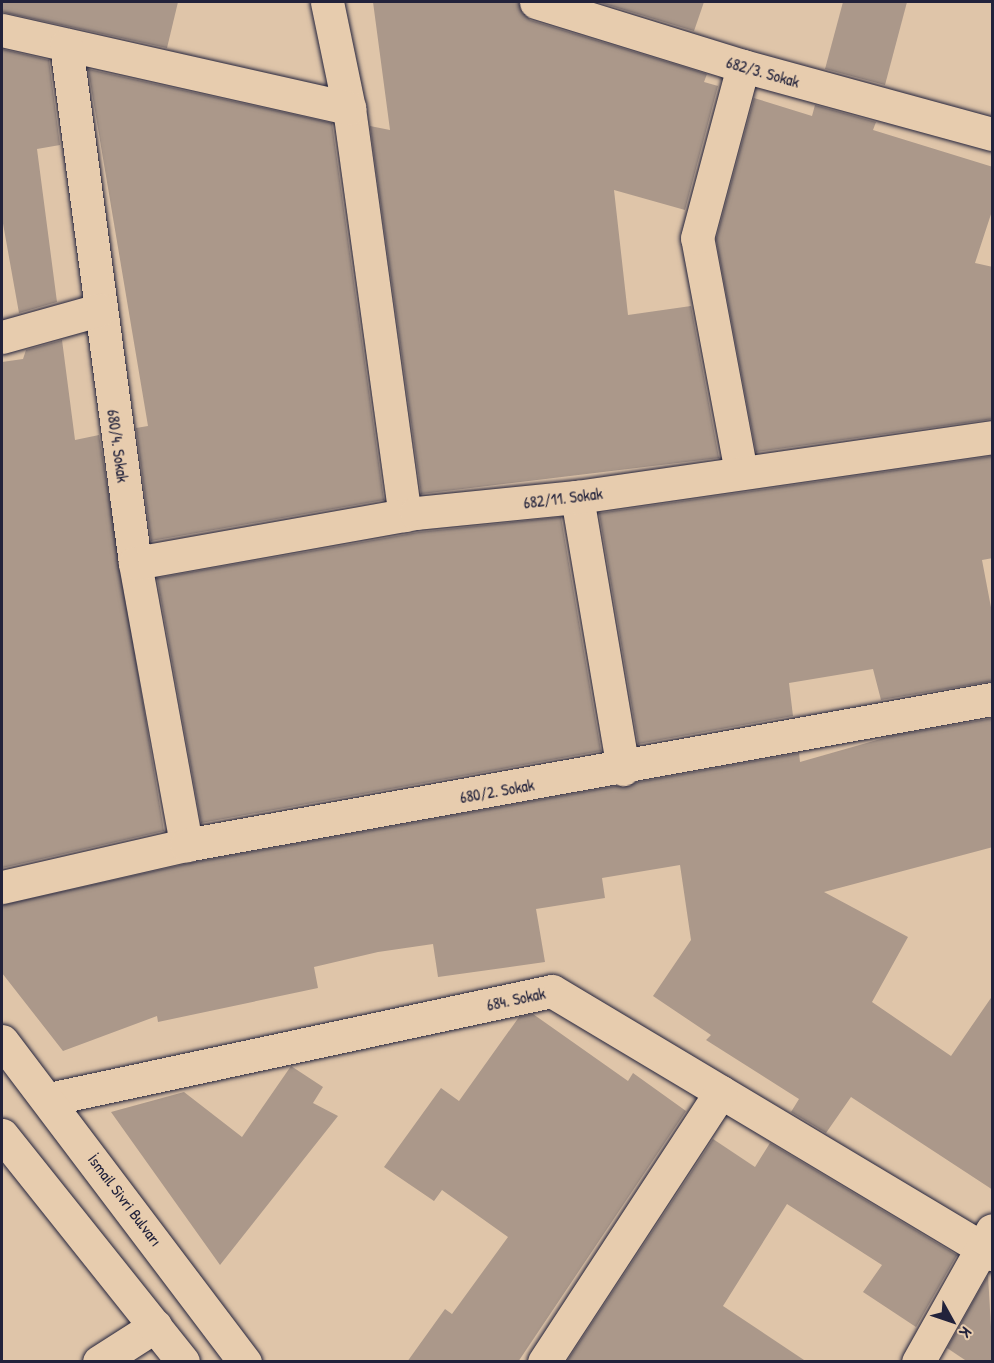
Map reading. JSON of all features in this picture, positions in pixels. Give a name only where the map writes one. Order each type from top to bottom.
[{"type":"street","points":[[327,2],[349,108],[405,515]]},
{"type":"street","name":"682/3. Sokak","points":[[536,2],[743,66],[993,134]]},
{"type":"street","points":[[2,30],[349,108]]},
{"type":"street","name":"680/4. Sokak","points":[[66,45],[99,310],[135,563],[186,845]]},
{"type":"street","points":[[741,472],[697,238],[743,66]]},
{"type":"street","points":[[2,337],[99,310]]},
{"type":"street","name":"682/11. Sokak","points":[[135,563],[405,515],[577,497],[993,437]]},
{"type":"street","points":[[577,497],[623,769]]},
{"type":"street","name":"680/2. Sokak","points":[[2,887],[186,845],[623,769],[993,699]]},
{"type":"street","name":"684. Sokak","points":[[49,1099],[552,991],[721,1092],[989,1244]]},
{"type":"street","name":"İsmail Sivri Bulvarı","points":[[2,1041],[49,1099],[245,1362]]},
{"type":"street","points":[[544,1362],[721,1092]]},
{"type":"street","points":[[2,1135],[183,1362]]},
{"type":"street","points":[[918,1362],[989,1244]]},
{"type":"street","points":[[99,1362],[155,1326]]},
{"type":"building","points":[[2,2],[178,2],[167,48],[2,12]]},
{"type":"building","points":[[373,2],[518,2],[530,20],[707,74],[704,82],[718,86],[685,210],[614,190],[628,315],[691,306],[719,458],[421,494],[370,126],[390,130]]},
{"type":"building","points":[[598,2],[704,2],[694,31]]},
{"type":"building","points":[[843,2],[907,2],[885,85],[825,69]]},
{"type":"building","points":[[2,49],[49,60],[60,145],[37,149],[57,302],[19,313],[2,218]]},
{"type":"building","points":[[88,69],[332,123],[384,500],[151,541],[136,428],[148,426]]},
{"type":"building","points":[[754,98],[812,116],[815,105],[876,122],[873,130],[993,167],[993,208],[975,263],[993,267],[993,419],[756,452],[716,239]]},
{"type":"building","points":[[62,340],[75,440],[99,435],[164,831],[2,868],[2,362],[23,359],[26,350]]},
{"type":"building","points":[[993,456],[993,558],[982,560],[993,618],[993,681],[881,700],[873,669],[789,683],[793,716],[638,744],[599,513]]},
{"type":"building","points":[[561,517],[601,751],[201,823],[157,578],[419,532]]},
{"type":"building","points":[[993,718],[993,847],[824,892],[908,937],[872,1002],[951,1056],[993,995],[993,1190],[851,1097],[826,1133],[791,1112],[799,1099],[706,1040],[711,1035],[653,996],[691,940],[680,865],[602,878],[605,898],[536,909],[545,962],[438,977],[433,944],[378,952],[314,967],[318,988],[158,1022],[157,1016],[63,1051],[2,973],[2,905],[190,863],[799,753],[800,762],[891,736]]},
{"type":"building","points":[[533,1014],[628,1081],[633,1073],[686,1111],[518,1362],[407,1362],[445,1309],[452,1314],[508,1237],[442,1190],[434,1201],[384,1167],[441,1088],[459,1101],[519,1017]]},
{"type":"building","points":[[291,1066],[323,1087],[313,1103],[338,1116],[220,1265],[111,1112],[184,1092],[242,1137]]},
{"type":"building","points":[[713,1139],[755,1167],[770,1143],[957,1255],[916,1327],[863,1292],[882,1265],[787,1204],[723,1306],[807,1362],[567,1361]]},
{"type":"building","points":[[988,1275],[993,1362],[968,1362],[947,1348]]}]
